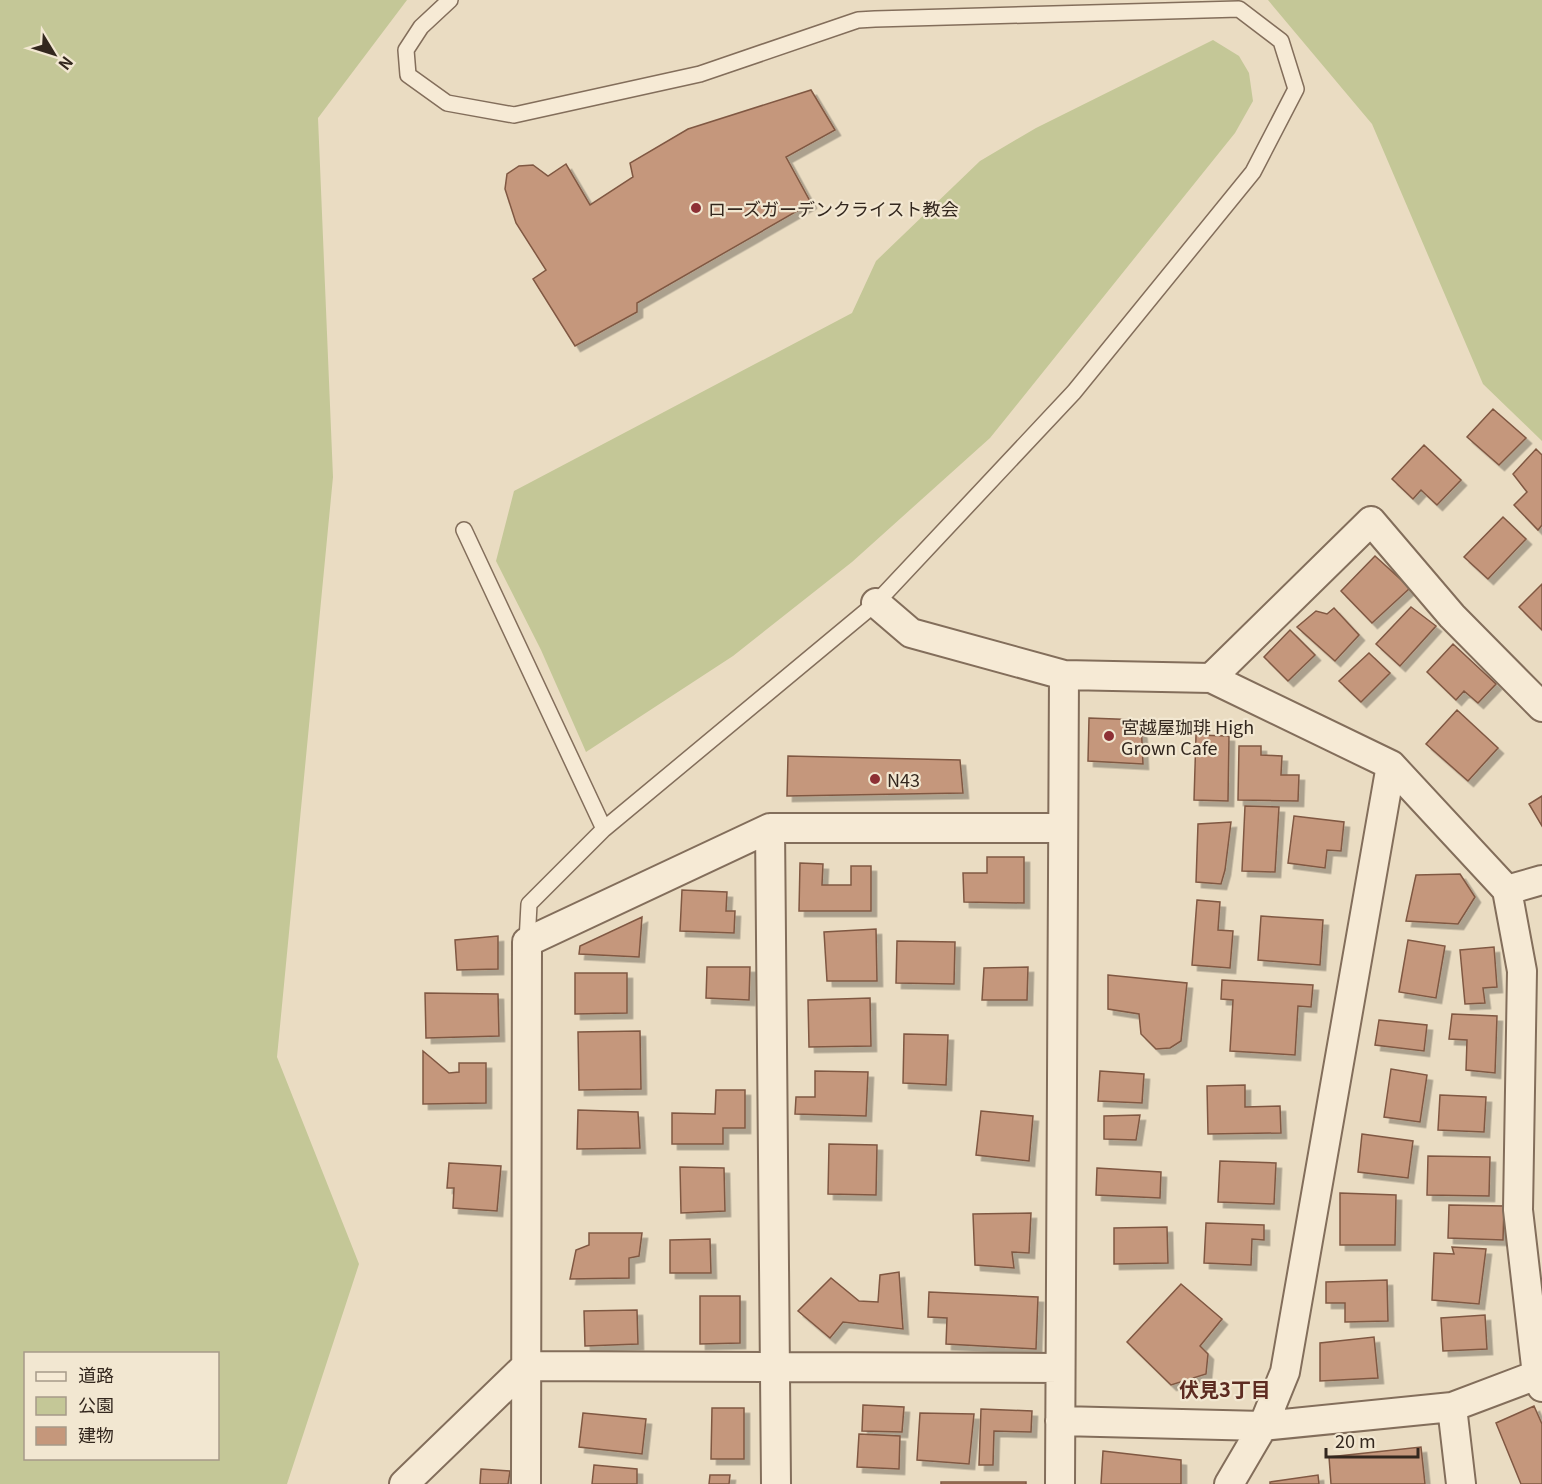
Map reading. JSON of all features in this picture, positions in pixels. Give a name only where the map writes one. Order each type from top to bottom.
[{"type":"street","points":[[1211,678],[1371,521],[1452,616],[1542,707]]},
{"type":"street","points":[[876,603],[910,633],[1064,675],[1211,678],[1391,765],[1507,890],[1522,971],[1518,1210],[1540,1379],[1452,1407],[1263,1426],[1060,1421]]},
{"type":"street","points":[[1060,1484],[1064,675]]},
{"type":"street","points":[[1229,1484],[1263,1426],[1285,1372],[1391,765]]},
{"type":"street","points":[[526,1484],[527,942],[770,828],[1063,828]]},
{"type":"street","points":[[770,828],[776,1484]]},
{"type":"street","points":[[1507,890],[1542,880]]},
{"type":"street","points":[[404,1484],[526,1366],[1060,1368]]},
{"type":"street","points":[[1452,1407],[1461,1484]]},
{"type":"lane","points":[[450,0],[422,27],[406,50],[408,75],[447,103],[514,115],[700,74],[858,20],[1239,9],[1281,40],[1296,88],[1253,172],[1074,392],[876,603],[604,829],[529,904],[527,942]]},
{"type":"lane","points":[[464,530],[604,829]]},
{"type":"green space","points":[[0,0],[407,0],[318,118],[333,477],[277,1057],[359,1264],[287,1484],[0,1484]]},
{"type":"green space","points":[[1268,0],[1542,0],[1542,441],[1483,384],[1372,124]]},
{"type":"green space","points":[[1213,40],[1239,56],[1249,73],[1253,101],[1235,133],[990,438],[852,562],[733,656],[586,752],[541,650],[496,561],[514,491],[852,313],[876,261],[980,161],[1036,128]]},
{"type":"building","points":[[811,90],[835,130],[786,157],[811,203],[637,303],[637,312],[575,346],[533,279],[546,270],[516,223],[505,189],[507,174],[519,166],[533,165],[548,176],[566,164],[590,205],[633,177],[630,163],[688,129]]},
{"type":"building","points":[[1493,409],[1526,438],[1499,465],[1467,437]]},
{"type":"building","points":[[1424,445],[1461,480],[1437,505],[1421,490],[1413,499],[1392,479]]},
{"type":"building","points":[[1536,449],[1542,455],[1542,525],[1538,530],[1514,505],[1527,492],[1513,474]]},
{"type":"building","points":[[1503,517],[1526,539],[1488,579],[1464,557]]},
{"type":"building","points":[[1375,556],[1410,588],[1372,623],[1341,591]]},
{"type":"building","points":[[1542,584],[1542,630],[1519,607]]},
{"type":"building","points":[[1411,607],[1436,626],[1400,666],[1376,644]]},
{"type":"building","points":[[1334,608],[1359,635],[1335,661],[1297,627],[1316,611],[1327,614]]},
{"type":"building","points":[[1290,630],[1315,655],[1288,681],[1264,657]]},
{"type":"building","points":[[1453,644],[1496,684],[1478,703],[1464,691],[1456,700],[1427,672]]},
{"type":"building","points":[[1369,653],[1390,673],[1361,702],[1339,681]]},
{"type":"building","points":[[1457,710],[1498,748],[1468,781],[1426,744]]},
{"type":"building","points":[[1089,718],[1141,720],[1143,764],[1088,761]]},
{"type":"building","points":[[1196,735],[1229,736],[1228,801],[1194,800]]},
{"type":"building","points":[[1239,746],[1261,746],[1261,755],[1282,756],[1281,775],[1299,775],[1298,801],[1238,800]]},
{"type":"building","points":[[788,756],[960,760],[963,793],[787,796]]},
{"type":"building","points":[[1542,796],[1542,826],[1529,804]]},
{"type":"building","points":[[1245,806],[1279,807],[1275,872],[1242,871]]},
{"type":"building","points":[[1294,816],[1344,822],[1341,851],[1327,850],[1325,868],[1288,863]]},
{"type":"building","points":[[1231,822],[1221,884],[1196,882],[1198,824]]},
{"type":"building","points":[[987,857],[1024,857],[1024,903],[964,902],[963,873],[987,873]]},
{"type":"building","points":[[800,863],[823,864],[822,885],[851,885],[851,866],[871,866],[871,911],[799,911]]},
{"type":"building","points":[[1460,874],[1475,897],[1458,924],[1406,921],[1416,875]]},
{"type":"building","points":[[682,890],[727,892],[726,911],[735,911],[734,933],[680,931]]},
{"type":"building","points":[[1197,900],[1220,902],[1218,930],[1233,931],[1230,968],[1192,965]]},
{"type":"building","points":[[1261,916],[1323,920],[1320,965],[1258,960]]},
{"type":"building","points":[[642,917],[639,957],[579,954],[580,946]]},
{"type":"building","points":[[876,929],[877,981],[827,981],[824,932]]},
{"type":"building","points":[[498,936],[498,969],[457,970],[455,940]]},
{"type":"building","points":[[1408,940],[1445,946],[1436,998],[1399,992]]},
{"type":"building","points":[[897,941],[955,942],[954,984],[896,983]]},
{"type":"building","points":[[1494,947],[1497,987],[1483,988],[1485,1003],[1465,1004],[1460,950]]},
{"type":"building","points":[[707,967],[750,967],[749,1000],[706,998]]},
{"type":"building","points":[[1028,967],[1027,1000],[982,1000],[984,968]]},
{"type":"building","points":[[575,973],[627,973],[627,1013],[575,1014]]},
{"type":"building","points":[[1108,975],[1187,983],[1181,1041],[1170,1048],[1156,1049],[1141,1034],[1139,1014],[1108,1009]]},
{"type":"building","points":[[1222,980],[1313,985],[1311,1007],[1298,1006],[1295,1055],[1230,1051],[1233,1000],[1221,999]]},
{"type":"building","points":[[425,993],[498,994],[499,1036],[426,1038]]},
{"type":"building","points":[[870,998],[871,1046],[809,1047],[808,1000]]},
{"type":"building","points":[[1452,1014],[1497,1016],[1495,1073],[1466,1070],[1467,1040],[1449,1039]]},
{"type":"building","points":[[1379,1020],[1427,1025],[1424,1051],[1375,1045]]},
{"type":"building","points":[[640,1031],[641,1089],[579,1090],[578,1032]]},
{"type":"building","points":[[904,1034],[948,1035],[946,1085],[903,1083]]},
{"type":"building","points":[[423,1051],[449,1073],[459,1072],[459,1063],[486,1063],[486,1103],[423,1104]]},
{"type":"building","points":[[1391,1069],[1427,1075],[1420,1122],[1384,1117]]},
{"type":"building","points":[[815,1071],[868,1072],[866,1116],[795,1114],[796,1097],[815,1097]]},
{"type":"building","points":[[1100,1071],[1144,1074],[1142,1103],[1098,1101]]},
{"type":"building","points":[[1245,1085],[1245,1107],[1280,1106],[1281,1133],[1208,1134],[1207,1086]]},
{"type":"building","points":[[716,1090],[745,1090],[745,1128],[723,1128],[723,1144],[672,1144],[672,1113],[715,1114]]},
{"type":"building","points":[[1440,1095],[1486,1097],[1484,1132],[1438,1130]]},
{"type":"building","points":[[578,1110],[638,1112],[640,1148],[577,1149]]},
{"type":"building","points":[[981,1111],[1033,1116],[1029,1161],[976,1155]]},
{"type":"building","points":[[1140,1115],[1136,1140],[1104,1139],[1104,1116]]},
{"type":"building","points":[[1362,1134],[1413,1141],[1408,1178],[1358,1172]]},
{"type":"building","points":[[829,1144],[877,1145],[876,1195],[828,1194]]},
{"type":"building","points":[[1428,1156],[1490,1157],[1489,1196],[1427,1195]]},
{"type":"building","points":[[1220,1161],[1276,1163],[1274,1204],[1218,1202]]},
{"type":"building","points":[[449,1163],[501,1166],[497,1211],[453,1208],[454,1188],[447,1188]]},
{"type":"building","points":[[680,1167],[724,1168],[725,1211],[681,1213]]},
{"type":"building","points":[[1097,1168],[1161,1172],[1160,1198],[1096,1195]]},
{"type":"building","points":[[1340,1193],[1396,1195],[1395,1245],[1340,1245]]},
{"type":"building","points":[[1449,1205],[1504,1206],[1503,1240],[1448,1238]]},
{"type":"building","points":[[1031,1213],[1029,1253],[1012,1252],[1014,1268],[975,1265],[973,1214]]},
{"type":"building","points":[[1206,1223],[1264,1225],[1264,1240],[1252,1239],[1251,1265],[1204,1263]]},
{"type":"building","points":[[1167,1227],[1168,1263],[1114,1264],[1114,1228]]},
{"type":"building","points":[[589,1233],[642,1233],[639,1256],[629,1258],[629,1278],[570,1279],[576,1250],[589,1245]]},
{"type":"building","points":[[710,1239],[711,1273],[670,1273],[670,1240]]},
{"type":"building","points":[[1452,1247],[1486,1249],[1479,1304],[1432,1300],[1434,1253],[1454,1254]]},
{"type":"building","points":[[899,1272],[903,1329],[843,1322],[830,1338],[798,1311],[831,1278],[859,1301],[878,1302],[880,1275]]},
{"type":"building","points":[[1387,1280],[1388,1321],[1345,1322],[1345,1303],[1326,1303],[1326,1282]]},
{"type":"building","points":[[1181,1284],[1222,1319],[1200,1346],[1208,1354],[1206,1374],[1171,1385],[1127,1342]]},
{"type":"building","points":[[929,1292],[1038,1297],[1036,1349],[946,1344],[947,1318],[928,1317]]},
{"type":"building","points":[[700,1296],[740,1296],[740,1343],[700,1344]]},
{"type":"building","points":[[637,1310],[638,1344],[585,1346],[584,1311]]},
{"type":"building","points":[[1485,1315],[1487,1349],[1443,1351],[1441,1318]]},
{"type":"building","points":[[1374,1337],[1378,1378],[1320,1381],[1320,1343]]},
{"type":"building","points":[[863,1405],[904,1407],[902,1432],[862,1431]]},
{"type":"building","points":[[1534,1406],[1542,1424],[1542,1484],[1521,1484],[1496,1423]]},
{"type":"building","points":[[712,1408],[744,1408],[744,1459],[711,1459]]},
{"type":"building","points":[[981,1409],[1032,1411],[1031,1432],[994,1431],[993,1465],[979,1465]]},
{"type":"building","points":[[583,1413],[646,1419],[642,1454],[579,1447]]},
{"type":"building","points":[[920,1413],[974,1414],[969,1464],[917,1460]]},
{"type":"building","points":[[859,1434],[900,1436],[899,1469],[857,1467]]},
{"type":"building","points":[[1421,1447],[1425,1484],[1331,1484],[1329,1457]]},
{"type":"building","points":[[1103,1451],[1181,1460],[1181,1484],[1101,1484]]},
{"type":"building","points":[[594,1465],[637,1469],[637,1484],[592,1484]]},
{"type":"building","points":[[481,1469],[510,1471],[508,1484],[480,1484]]},
{"type":"building","points":[[710,1475],[730,1475],[729,1484],[709,1484]]},
{"type":"building","points":[[1318,1475],[1319,1484],[1270,1484],[1270,1482]]},
{"type":"building","points":[[941,1482],[1026,1482],[1026,1484],[941,1484]]},
{"type":"place","name":"ローズガーデンクライスト教会","points":[[696,208]]},
{"type":"place","name":"宮越屋珈琲 High Grown Cafe","points":[[1109,736]]},
{"type":"place","name":"N43","points":[[875,779]]},
{"type":"district","name":"伏見3丁目","points":[[1225,1388]]}]
